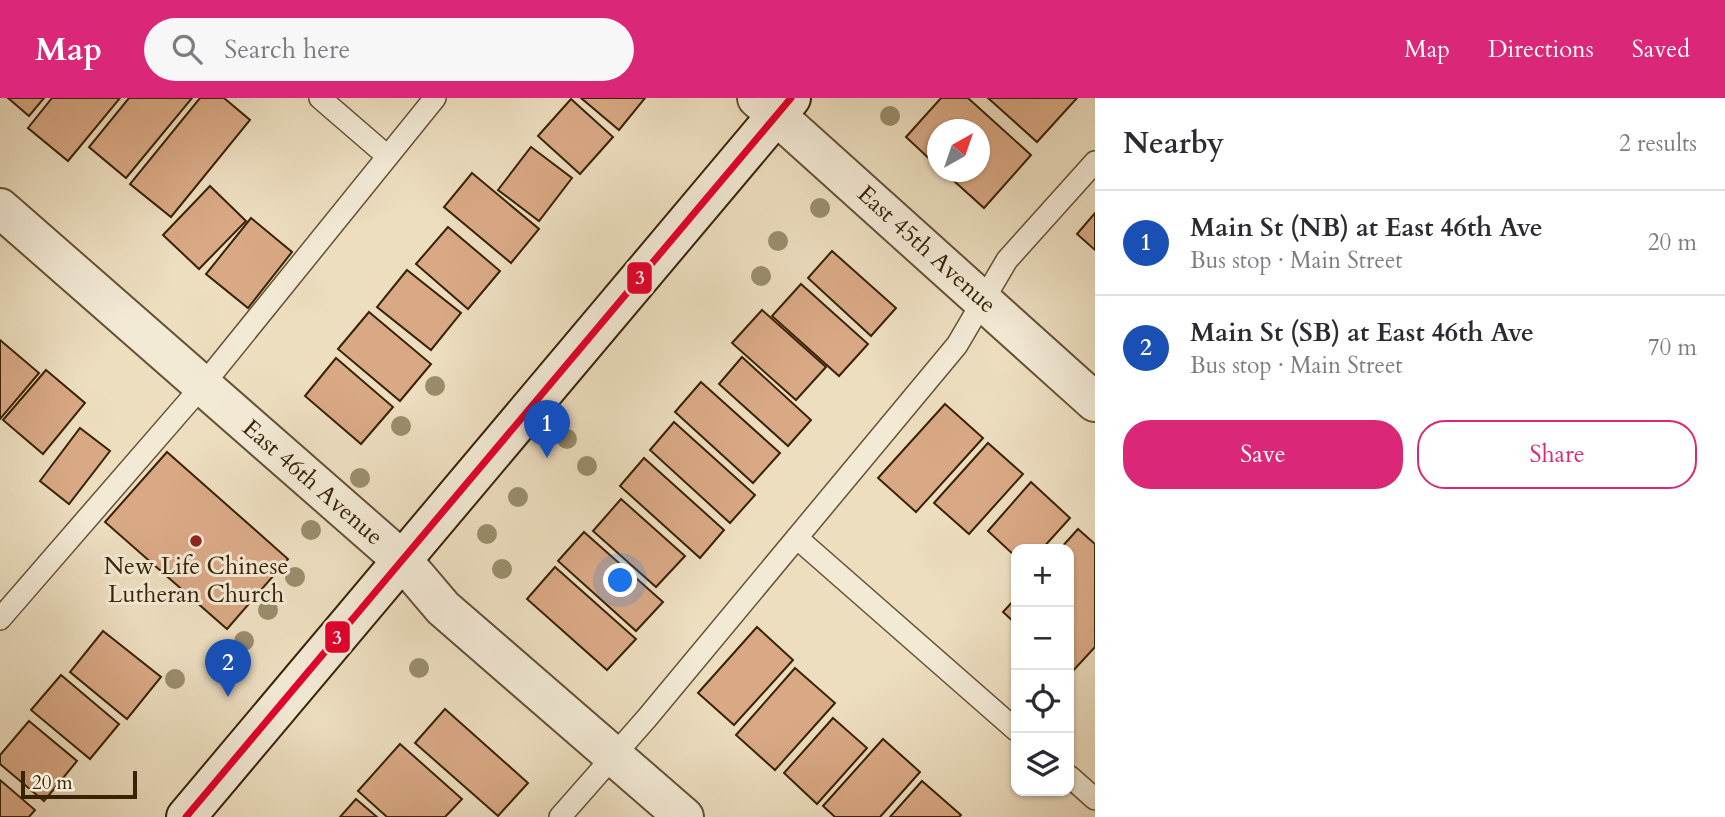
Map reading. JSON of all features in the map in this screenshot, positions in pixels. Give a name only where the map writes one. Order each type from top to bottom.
[{"type":"street","name":"East 45th Avenue","points":[[775,103],[1095,402]]},
{"type":"street","points":[[187,817],[403,561],[775,103]]},
{"type":"street","name":"East 46th Avenue","points":[[0,208],[403,561],[443,608],[684,817]]},
{"type":"lane","points":[[320,98],[386,155]]},
{"type":"lane","points":[[4,607],[203,385],[386,155],[435,98]]},
{"type":"lane","points":[[560,817],[957,345],[1007,260],[1095,162]]},
{"type":"lane","points":[[797,538],[1011,726]]},
{"type":"lane","points":[[1074,780],[1095,799]]},
{"type":"building","points":[[8,98],[44,98],[29,116]]},
{"type":"building","points":[[52,98],[120,98],[68,161],[28,128]]},
{"type":"building","points":[[129,98],[192,98],[126,178],[89,147]]},
{"type":"building","points":[[200,98],[224,98],[250,120],[171,217],[130,184]]},
{"type":"building","points":[[581,98],[645,98],[619,130]]},
{"type":"building","points":[[941,98],[968,98],[1031,155],[984,208],[955,182],[990,182],[990,119],[927,119],[927,157],[906,137]]},
{"type":"building","points":[[988,98],[1077,98],[1037,142]]},
{"type":"building","points":[[571,99],[613,137],[580,174],[538,136]]},
{"type":"building","points":[[531,147],[572,178],[539,221],[498,190]]},
{"type":"building","points":[[472,173],[539,229],[511,263],[444,207]]},
{"type":"building","points":[[210,186],[246,221],[199,269],[163,235]]},
{"type":"building","points":[[1095,213],[1095,250],[1077,234]]},
{"type":"building","points":[[251,218],[292,252],[248,308],[206,274]]},
{"type":"building","points":[[448,227],[500,271],[468,309],[416,264]]},
{"type":"building","points":[[832,251],[896,308],[871,336],[808,278]]},
{"type":"building","points":[[407,270],[461,313],[431,350],[377,307]]},
{"type":"building","points":[[801,284],[868,344],[839,376],[772,316]]},
{"type":"building","points":[[762,310],[826,367],[796,400],[732,343]]},
{"type":"building","points":[[369,312],[431,364],[400,401],[338,349]]},
{"type":"building","points":[[0,340],[39,373],[0,419]]},
{"type":"building","points":[[742,357],[811,420],[788,446],[719,384]]},
{"type":"building","points":[[336,358],[393,407],[361,444],[305,396]]},
{"type":"building","points":[[46,370],[85,403],[43,454],[3,420]]},
{"type":"building","points":[[701,382],[780,453],[753,483],[675,412]]},
{"type":"building","points":[[945,404],[983,438],[916,512],[878,478]]},
{"type":"building","points":[[674,422],[755,495],[730,523],[650,450]]},
{"type":"building","points":[[80,428],[110,451],[69,504],[40,481]]},
{"type":"building","points":[[988,443],[1023,474],[969,534],[934,503]]},
{"type":"building","name":"New Life Chinese Lutheran Church","points":[[167,452],[288,559],[227,629],[105,522]]},
{"type":"building","points":[[644,458],[724,530],[700,558],[620,486]]},
{"type":"building","points":[[1031,482],[1070,518],[1047,544],[1011,544],[1011,552],[988,531]]},
{"type":"building","points":[[621,499],[685,556],[656,587],[593,531]]},
{"type":"building","points":[[1078,529],[1095,544],[1095,647],[1074,670],[1074,544],[1064,544]]},
{"type":"building","points":[[584,532],[663,602],[636,631],[558,561]]},
{"type":"building","points":[[555,567],[636,639],[607,670],[527,599]]},
{"type":"building","points":[[1011,603],[1011,619],[1003,612]]},
{"type":"building","points":[[757,627],[793,660],[734,725],[698,693]]},
{"type":"building","points":[[103,631],[161,677],[127,719],[70,672]]},
{"type":"building","points":[[795,668],[835,703],[775,770],[736,735]]},
{"type":"building","points":[[61,675],[119,724],[90,759],[31,710]]},
{"type":"building","points":[[445,709],[528,783],[498,816],[415,743]]},
{"type":"building","points":[[833,718],[867,748],[817,804],[784,773]]},
{"type":"building","points":[[29,721],[77,761],[44,801],[0,764],[0,755]]},
{"type":"building","points":[[883,739],[920,772],[880,817],[835,817],[823,806]]},
{"type":"building","points":[[400,744],[462,799],[445,817],[387,817],[358,791]]},
{"type":"building","points":[[0,780],[35,810],[29,817],[0,817]]},
{"type":"building","points":[[922,781],[961,815],[890,817]]},
{"type":"building","points":[[356,799],[377,817],[340,817]]},
{"type":"transit line","name":"3","points":[[186,817],[791,98]]},
{"type":"place","name":"Main St (NB) at East 46th Ave","points":[[547,458]]},
{"type":"place","name":"New Life Chinese Lutheran Church","points":[[196,541]]},
{"type":"place","name":"Main St (SB) at East 46th Ave","points":[[228,697]]}]
